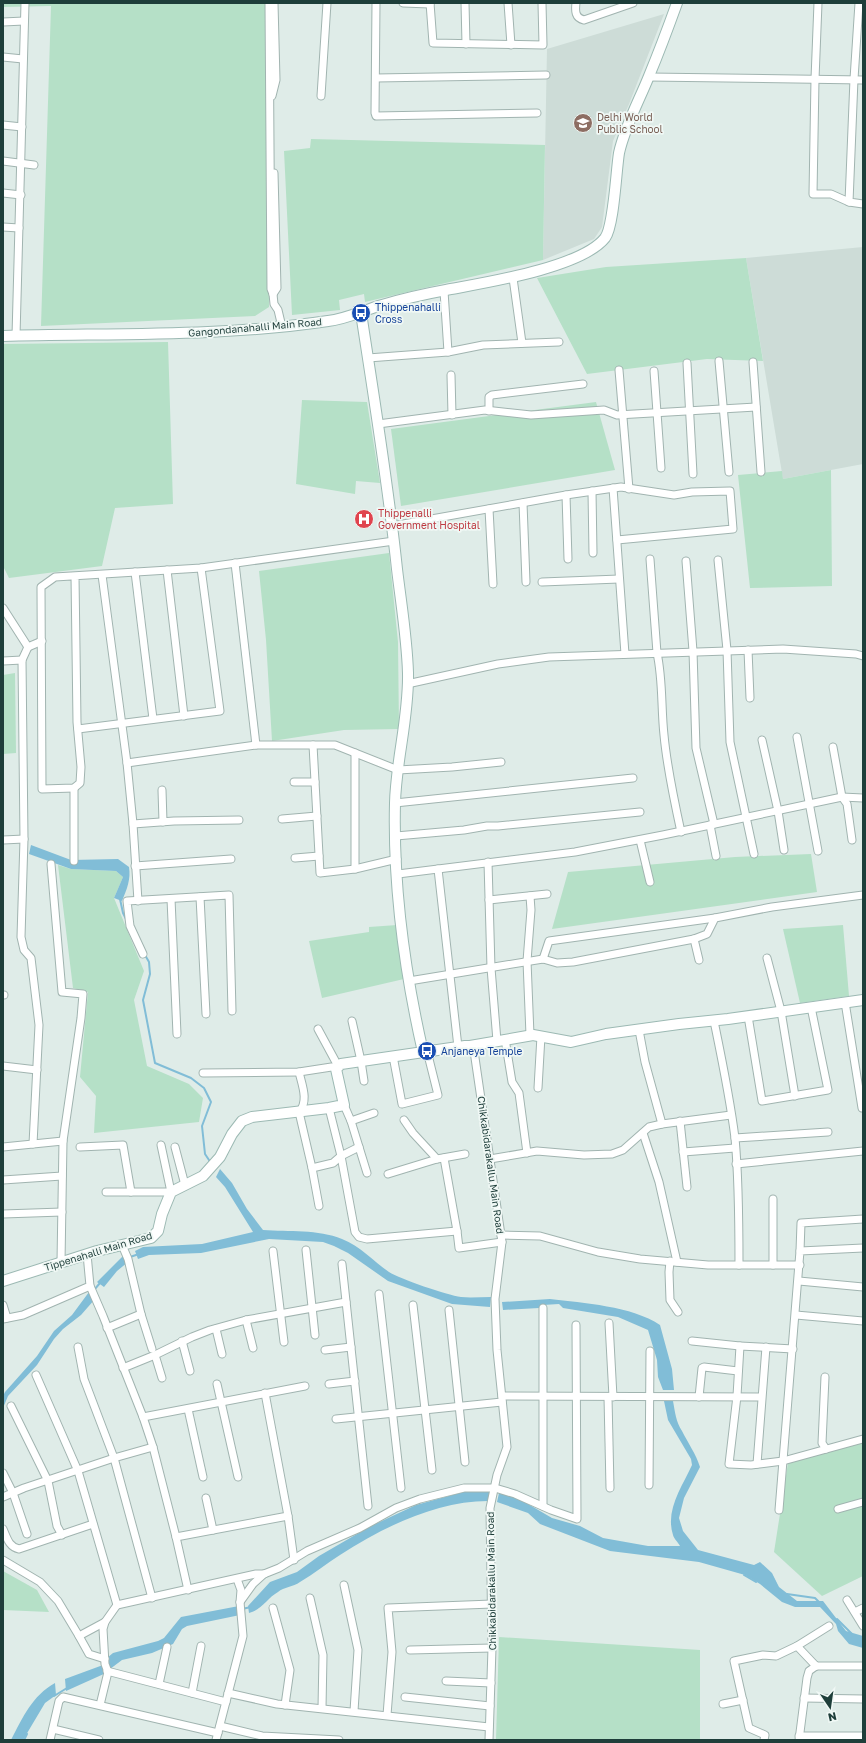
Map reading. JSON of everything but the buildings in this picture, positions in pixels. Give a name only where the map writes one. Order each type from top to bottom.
[{"type":"street","points":[[16,336],[25,3]]},
{"type":"street","points":[[269,3],[271,289],[274,304],[278,310],[282,327]]},
{"type":"street","points":[[273,294],[277,288],[272,94],[276,80],[274,3]]},
{"type":"street","points":[[321,96],[327,3]]},
{"type":"street","points":[[376,3],[376,116],[537,113]]},
{"type":"street","points":[[403,3],[430,4],[433,43],[543,45],[542,3]]},
{"type":"street","points":[[465,3],[466,44]]},
{"type":"street","points":[[508,3],[511,45]]},
{"type":"street","points":[[576,3],[575,12],[579,18],[584,20],[633,3]]},
{"type":"street","name":"Gangondanahalli Main Road","points":[[3,336],[190,333],[282,327],[332,321],[361,313],[380,305],[513,278],[562,262],[593,249],[606,237],[610,224],[619,154],[623,138],[649,77],[677,3]]},
{"type":"street","points":[[818,3],[813,194],[831,194],[849,202],[863,204]]},
{"type":"street","points":[[849,202],[859,3]]},
{"type":"street","points":[[3,22],[24,21]]},
{"type":"street","points":[[3,57],[23,59]]},
{"type":"street","points":[[376,78],[546,75]]},
{"type":"street","points":[[649,77],[863,80]]},
{"type":"street","points":[[3,125],[22,127]]},
{"type":"street","points":[[3,162],[34,165]]},
{"type":"street","points":[[3,193],[20,195]]},
{"type":"street","points":[[3,226],[19,228]]},
{"type":"street","points":[[513,278],[522,343]]},
{"type":"street","points":[[444,291],[448,352]]},
{"type":"street","points":[[361,313],[378,424],[405,633],[407,684],[406,710],[395,803],[401,916],[413,1009],[438,1095],[402,1104],[393,1056]]},
{"type":"street","points":[[368,358],[448,352],[483,345],[559,342]]},
{"type":"street","points":[[719,361],[722,408],[729,472]]},
{"type":"street","points":[[753,362],[761,472]]},
{"type":"street","points":[[687,363],[693,474]]},
{"type":"street","points":[[619,370],[629,489]]},
{"type":"street","points":[[654,371],[661,468]]},
{"type":"street","points":[[451,375],[452,415]]},
{"type":"street","points":[[489,411],[489,397],[492,395],[583,384]]},
{"type":"street","points":[[378,424],[489,411],[531,414],[604,410],[617,414],[623,414],[756,407]]},
{"type":"street","points":[[392,526],[566,495],[621,487],[674,495],[692,492],[730,491],[734,529],[617,540]]},
{"type":"street","points":[[612,488],[617,540],[624,654]]},
{"type":"street","points":[[592,491],[594,553]]},
{"type":"street","points":[[566,495],[568,559]]},
{"type":"street","points":[[523,503],[526,582]]},
{"type":"street","points":[[489,509],[493,584]]},
{"type":"street","points":[[75,576],[78,729],[81,767],[80,783],[74,788],[42,789],[41,587],[55,577],[201,568],[394,542]]},
{"type":"street","points":[[650,559],[657,652],[660,665],[664,735],[670,779],[682,832]]},
{"type":"street","points":[[718,560],[727,650],[730,742],[754,854]]},
{"type":"street","points":[[686,561],[694,651],[696,748],[712,825],[716,856]]},
{"type":"street","points":[[235,564],[256,746]]},
{"type":"street","points":[[78,729],[220,711],[201,568]]},
{"type":"street","points":[[167,570],[184,716]]},
{"type":"street","points":[[135,572],[153,720]]},
{"type":"street","points":[[102,575],[133,824],[138,901]]},
{"type":"street","points":[[542,582],[619,578]]},
{"type":"street","points":[[3,608],[28,647]]},
{"type":"street","points":[[33,1144],[39,1025],[38,1006],[31,958],[24,950],[21,937],[24,839],[22,660],[28,647],[42,641]]},
{"type":"street","points":[[407,684],[498,664],[549,657],[657,652],[783,649],[856,654],[863,656]]},
{"type":"street","points":[[748,650],[750,698]]},
{"type":"street","points":[[3,661],[22,660]]},
{"type":"street","points":[[798,737],[818,852]]},
{"type":"street","points":[[762,740],[778,810],[784,850]]},
{"type":"street","points":[[126,763],[256,746],[335,745],[398,770],[501,762]]},
{"type":"street","points":[[314,746],[320,873],[355,868],[397,859]]},
{"type":"street","points":[[832,747],[842,797],[847,804],[852,840]]},
{"type":"street","points":[[355,752],[355,868]]},
{"type":"street","points":[[395,803],[633,778]]},
{"type":"street","points":[[294,782],[315,782]]},
{"type":"street","points":[[74,788],[74,860]]},
{"type":"street","points":[[162,790],[163,822]]},
{"type":"street","points":[[398,874],[575,852],[682,832],[842,797],[863,798]]},
{"type":"street","points":[[396,836],[640,812]]},
{"type":"street","points":[[282,819],[317,816]]},
{"type":"street","points":[[133,824],[239,820]]},
{"type":"street","points":[[3,840],[24,839]]},
{"type":"street","points":[[640,840],[650,882]]},
{"type":"street","points":[[296,858],[319,856]]},
{"type":"street","points":[[135,866],[231,859]]},
{"type":"street","points":[[488,862],[491,968],[501,1040],[512,1082],[519,1093],[527,1153]]},
{"type":"street","points":[[51,864],[62,992],[83,994],[81,1018],[63,1141],[61,1262]]},
{"type":"street","points":[[438,869],[458,1047]]},
{"type":"street","points":[[489,900],[547,894]]},
{"type":"street","points":[[143,954],[130,926],[127,901],[229,895],[232,1012]]},
{"type":"street","points":[[543,959],[549,940],[715,918],[772,907],[863,895]]},
{"type":"street","points":[[530,896],[531,910],[527,961],[530,1035]]},
{"type":"street","points":[[200,897],[206,1014]]},
{"type":"street","points":[[171,899],[177,1034]]},
{"type":"street","points":[[409,981],[543,959],[557,963],[573,962],[694,939],[707,934],[715,918]]},
{"type":"street","points":[[694,939],[699,960]]},
{"type":"street","points":[[767,958],[781,1011],[794,1096]]},
{"type":"street","points":[[203,1074],[299,1072],[393,1056],[470,1046],[530,1035],[571,1042],[606,1034],[714,1021],[863,1000]]},
{"type":"street","points":[[845,1002],[862,1108]]},
{"type":"street","points":[[748,1016],[762,1102],[828,1090],[811,1007]]},
{"type":"street","points":[[352,1021],[364,1081]]},
{"type":"street","points":[[714,1021],[735,1138],[739,1265]]},
{"type":"street","points":[[318,1029],[338,1066],[336,1072],[344,1105],[351,1120],[367,1173]]},
{"type":"street","points":[[639,1030],[645,1062],[662,1124]]},
{"type":"street","points":[[538,1088],[541,1036]]},
{"type":"street","name":"Chikkabidarakallu Main Road","points":[[470,1046],[474,1051],[502,1239],[495,1302],[497,1350],[507,1447],[497,1475],[492,1502],[492,1648],[489,1740]]},
{"type":"street","points":[[3,1066],[37,1070]]},
{"type":"street","points":[[299,1072],[305,1098],[304,1107],[299,1112]]},
{"type":"street","points":[[106,1192],[171,1192],[203,1176],[220,1157],[232,1134],[242,1121],[252,1117],[344,1105]]},
{"type":"street","points":[[329,1108],[341,1156],[355,1232],[359,1237],[367,1240],[458,1231]]},
{"type":"street","points":[[299,1112],[312,1168],[318,1206]]},
{"type":"street","points":[[351,1120],[374,1113]]},
{"type":"street","points":[[490,1159],[537,1151],[584,1155],[612,1154],[623,1150],[649,1127],[680,1121],[731,1115]]},
{"type":"street","points":[[404,1120],[413,1133],[440,1158],[458,1231],[459,1248],[502,1239],[540,1236],[598,1252],[640,1259],[708,1265],[800,1265]]},
{"type":"street","points":[[680,1121],[687,1187]]},
{"type":"street","points":[[735,1138],[828,1132]]},
{"type":"street","points":[[643,1133],[658,1182],[674,1262],[669,1272],[670,1300],[678,1312]]},
{"type":"street","points":[[3,1147],[63,1141]]},
{"type":"street","points":[[80,1147],[124,1145],[131,1192]]},
{"type":"street","points":[[161,1145],[171,1192]]},
{"type":"street","points":[[175,1147],[185,1185]]},
{"type":"street","points":[[312,1168],[333,1163],[341,1156],[359,1148]]},
{"type":"street","points":[[683,1152],[735,1148]]},
{"type":"street","points":[[736,1164],[863,1151]]},
{"type":"street","points":[[388,1174],[440,1158],[465,1154]]},
{"type":"street","points":[[3,1180],[62,1176]]},
{"type":"street","name":"Tippenahalli Main Road","points":[[3,1281],[87,1254],[125,1252],[156,1234],[171,1192]]},
{"type":"street","points":[[773,1199],[773,1265]]},
{"type":"street","points":[[3,1214],[62,1212]]},
{"type":"street","points":[[779,1510],[799,1281],[801,1224],[863,1219]]},
{"type":"street","points":[[800,1251],[863,1248]]},
{"type":"street","points":[[306,1250],[315,1335]]},
{"type":"street","points":[[273,1251],[284,1342]]},
{"type":"street","points":[[125,1252],[141,1314],[162,1378]]},
{"type":"street","points":[[87,1254],[91,1289],[143,1417],[153,1447],[188,1590]]},
{"type":"street","points":[[342,1264],[368,1506]]},
{"type":"street","points":[[799,1281],[863,1287]]},
{"type":"street","points":[[3,1305],[5,1318],[23,1315],[91,1289]]},
{"type":"street","points":[[379,1294],[401,1488]]},
{"type":"street","points":[[123,1368],[153,1352],[216,1329],[246,1320],[346,1302]]},
{"type":"street","points":[[413,1305],[432,1470]]},
{"type":"street","points":[[542,1506],[543,1308]]},
{"type":"street","points":[[449,1310],[465,1462]]},
{"type":"street","points":[[107,1328],[141,1314]]},
{"type":"street","points":[[796,1315],[863,1322]]},
{"type":"street","points":[[246,1320],[253,1348]]},
{"type":"street","points":[[609,1323],[611,1397],[610,1488]]},
{"type":"street","points":[[240,1602],[253,1584],[264,1574],[294,1560],[307,1551],[360,1528],[396,1508],[420,1499],[464,1488],[495,1488],[515,1494],[577,1519],[578,1397],[576,1325]]},
{"type":"street","points":[[216,1329],[222,1354]]},
{"type":"street","points":[[182,1341],[190,1371]]},
{"type":"street","points":[[692,1341],[793,1349]]},
{"type":"street","points":[[740,1346],[729,1464],[757,1464],[783,1461],[863,1439]]},
{"type":"street","points":[[78,1347],[84,1379],[114,1458],[152,1598]]},
{"type":"street","points":[[325,1350],[351,1347]]},
{"type":"street","points":[[757,1464],[766,1347]]},
{"type":"street","points":[[649,1485],[650,1351]]},
{"type":"street","points":[[699,1397],[702,1368],[738,1370]]},
{"type":"street","points":[[36,1375],[78,1471],[117,1605]]},
{"type":"street","points":[[825,1377],[822,1443],[826,1449]]},
{"type":"street","points":[[329,1384],[355,1381]]},
{"type":"street","points":[[217,1384],[238,1477]]},
{"type":"street","points":[[143,1417],[305,1386]]},
{"type":"street","points":[[265,1393],[288,1516],[294,1560]]},
{"type":"street","points":[[336,1419],[459,1406],[502,1399],[543,1396],[761,1397]]},
{"type":"street","points":[[11,1406],[48,1481],[56,1520],[62,1535]]},
{"type":"street","points":[[188,1408],[203,1477]]},
{"type":"street","points":[[3,1497],[114,1458],[153,1447]]},
{"type":"street","points":[[3,1473],[13,1493],[27,1534]]},
{"type":"street","points":[[206,1498],[213,1530]]},
{"type":"street","points":[[838,1509],[863,1502]]},
{"type":"street","points":[[176,1537],[288,1516]]},
{"type":"street","points":[[3,1529],[10,1544],[14,1548],[19,1549],[93,1524]]},
{"type":"street","points":[[3,1560],[40,1582],[58,1601],[89,1654],[106,1666],[158,1684],[226,1702]]},
{"type":"street","points":[[100,1705],[106,1666],[103,1629],[105,1622],[117,1605],[256,1574],[264,1574]]},
{"type":"street","points":[[50,1740],[59,1701],[63,1697],[100,1705],[217,1737],[243,1636],[240,1602],[241,1590],[237,1579]]},
{"type":"street","points":[[344,1585],[358,1650],[354,1711]]},
{"type":"street","points":[[310,1598],[324,1655],[322,1708]]},
{"type":"street","points":[[848,1600],[863,1626]]},
{"type":"street","points":[[387,1715],[392,1652],[388,1608],[492,1604]]},
{"type":"street","points":[[273,1608],[290,1670],[285,1705]]},
{"type":"street","points":[[855,1612],[863,1608]]},
{"type":"street","points":[[79,1636],[105,1622]]},
{"type":"street","points":[[764,1740],[765,1735],[749,1728],[734,1661],[763,1655],[776,1656],[798,1646],[829,1626]]},
{"type":"street","points":[[192,1693],[201,1646]]},
{"type":"street","points":[[798,1646],[816,1666]]},
{"type":"street","points":[[158,1684],[166,1648]]},
{"type":"street","points":[[410,1650],[492,1648]]},
{"type":"street","points":[[863,1666],[816,1666],[809,1671],[799,1738],[863,1736]]},
{"type":"street","points":[[446,1681],[491,1684]]},
{"type":"street","points":[[228,1693],[285,1705],[354,1711],[490,1727]]},
{"type":"street","points":[[405,1697],[490,1706]]},
{"type":"street","points":[[804,1698],[863,1699]]},
{"type":"street","points":[[723,1704],[743,1700]]},
{"type":"street","points":[[220,1726],[262,1736],[339,1740]]},
{"type":"street","points":[[53,1729],[99,1740]]},
{"type":"shaded area","name":"Delhi World Public School","points":[[664,14],[613,141],[602,227],[594,239],[543,260],[547,49]]},
{"type":"shaded area","points":[[863,247],[863,464],[783,479],[746,258]]},
{"type":"green space","points":[[3,3],[266,3],[269,307],[255,316],[41,326],[51,6],[3,7]]},
{"type":"green space","points":[[311,139],[545,145],[543,260],[365,302],[364,294],[339,300],[340,310],[292,315],[284,151],[310,148]]},
{"type":"green space","points":[[746,258],[763,361],[707,359],[587,374],[537,278],[606,267]]},
{"type":"green space","points":[[168,342],[173,504],[115,508],[102,566],[9,578],[3,566],[3,344]]},
{"type":"green space","points":[[302,400],[367,402],[380,483],[356,481],[355,494],[296,484]]},
{"type":"green space","points":[[596,402],[615,470],[401,506],[391,429]]},
{"type":"green space","points":[[831,470],[832,586],[750,588],[738,475],[782,471],[783,479]]},
{"type":"green space","points":[[389,553],[398,642],[399,729],[344,730],[272,741],[266,640],[259,571]]},
{"type":"green space","points":[[15,673],[16,753],[3,754],[3,675]]},
{"type":"green space","points":[[811,854],[817,892],[552,929],[568,872],[735,857]]},
{"type":"green space","points":[[58,865],[71,869],[116,871],[123,877],[114,898],[144,971],[134,1000],[147,1066],[189,1084],[203,1098],[199,1122],[94,1133],[96,1096],[80,1077],[88,992],[73,988]]},
{"type":"green space","points":[[397,925],[404,979],[322,998],[309,941],[369,932],[369,927]]},
{"type":"green space","points":[[843,925],[849,996],[800,1003],[783,929]]},
{"type":"green space","points":[[863,1443],[863,1576],[822,1596],[774,1552],[788,1463]]},
{"type":"green space","points":[[3,1571],[37,1590],[49,1612],[3,1610]]},
{"type":"green space","points":[[499,1637],[700,1650],[700,1740],[496,1740]]},
{"type":"water","points":[[31,845],[71,860],[118,859],[129,867],[128,884],[122,901],[114,898],[123,877],[116,871],[71,869],[29,854]]},
{"type":"water","points":[[220,1169],[232,1183],[247,1209],[263,1230],[313,1232],[342,1239],[355,1246],[389,1272],[403,1279],[454,1296],[491,1297],[490,1307],[452,1304],[388,1281],[348,1253],[323,1242],[269,1239],[201,1253],[149,1255],[138,1259],[135,1251],[143,1247],[202,1244],[253,1232],[225,1187],[216,1177]]},
{"type":"water","points":[[124,1255],[128,1262],[117,1271],[104,1287],[97,1282]]},
{"type":"water","points":[[89,1292],[95,1299],[81,1315],[63,1329],[54,1339],[37,1365],[8,1396],[3,1408],[3,1396],[5,1392],[37,1356],[54,1331],[72,1315]]},
{"type":"water","points":[[550,1299],[622,1309],[636,1313],[660,1325],[672,1369],[674,1390],[663,1390],[658,1377],[657,1360],[648,1330],[618,1317],[563,1308],[559,1304],[543,1305],[539,1308],[503,1310],[502,1302]]},
{"type":"water","points":[[664,1401],[673,1401],[678,1424],[700,1467],[684,1498],[679,1518],[683,1531],[698,1550],[754,1565],[760,1562],[772,1573],[779,1587],[797,1601],[823,1601],[846,1631],[863,1636],[863,1648],[849,1644],[838,1631],[836,1624],[820,1607],[795,1607],[782,1602],[760,1584],[745,1575],[699,1562],[610,1551],[540,1524],[528,1513],[497,1502],[499,1493],[516,1497],[552,1518],[580,1526],[603,1538],[648,1546],[680,1546],[673,1535],[671,1517],[679,1490],[692,1465],[691,1459],[668,1420]]},
{"type":"water","points":[[490,1491],[488,1501],[469,1502],[449,1506],[430,1511],[392,1526],[335,1558],[297,1584],[280,1590],[261,1607],[249,1613],[248,1606],[270,1582],[297,1572],[319,1556],[369,1527],[416,1505],[463,1492]]},
{"type":"water","points":[[239,1606],[240,1615],[187,1626],[182,1629],[173,1644],[152,1653],[122,1660],[110,1669],[107,1658],[113,1653],[164,1638],[181,1617]]},
{"type":"water","points":[[103,1665],[106,1673],[66,1691],[65,1679]]},
{"type":"water","points":[[55,1683],[56,1695],[45,1703],[23,1740],[11,1740],[24,1715],[34,1701],[47,1688]]},
{"type":"waterway","points":[[120,899],[126,919]]},
{"type":"waterway","points":[[145,955],[149,962],[150,974],[143,1000],[155,1063],[191,1078],[204,1088],[211,1102],[202,1126],[205,1154],[211,1163]]},
{"type":"waterway","points":[[130,1257],[139,1254]]},
{"type":"waterway","points":[[94,1290],[100,1283]]},
{"type":"waterway","points":[[744,1575],[756,1582]]},
{"type":"waterway","points":[[787,1594],[815,1598],[819,1602]]},
{"type":"waterway","points":[[242,1609],[251,1607]]},
{"type":"waterway","points":[[837,1619],[852,1634]]},
{"type":"waterway","points":[[54,1696],[67,1688]]},
{"type":"waterway","points":[[24,1740],[27,1734]]},
{"type":"place","name":"Delhi World Public School","points":[[583,123]]},
{"type":"place","name":"Thippenahalli Cross","points":[[361,313]]},
{"type":"place","name":"Thippenalli Government Hospital","points":[[364,519]]},
{"type":"place","name":"Anjaneya Temple","points":[[427,1051]]}]
